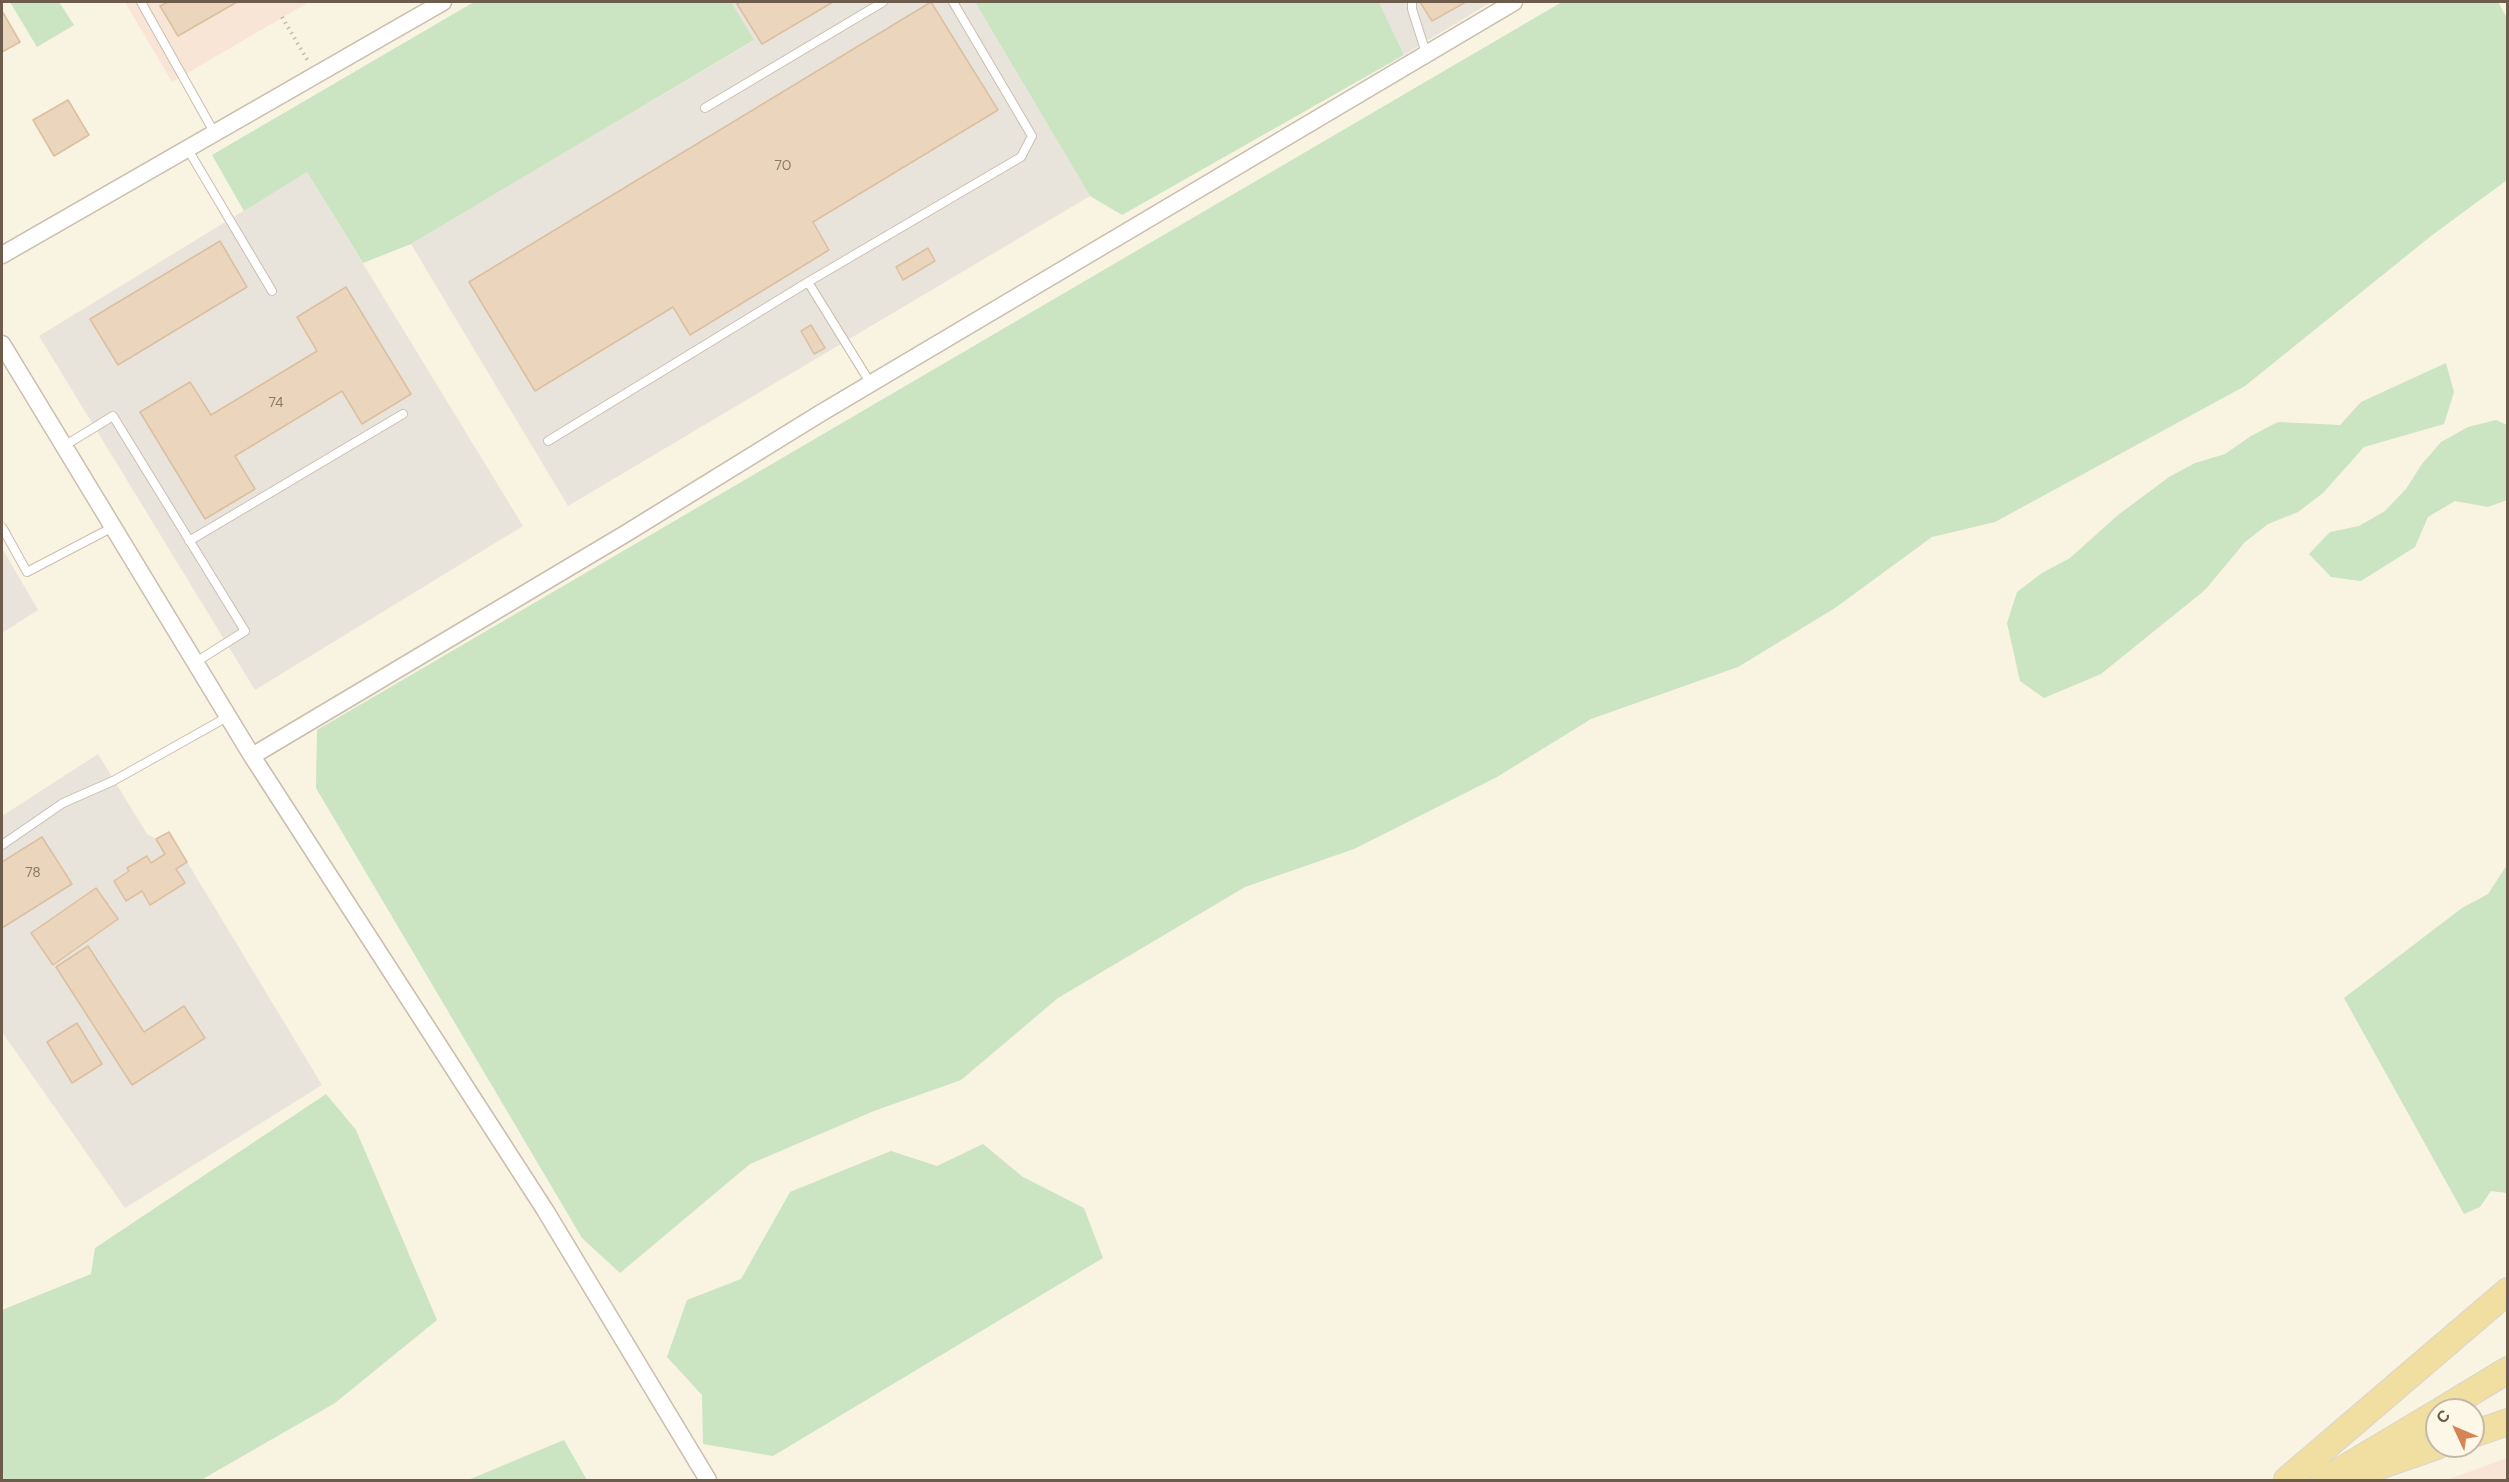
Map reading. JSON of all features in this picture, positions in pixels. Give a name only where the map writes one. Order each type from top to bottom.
[{"type":"main road","points":[[2287,1480],[2508,1291]]},
{"type":"main road","points":[[2462,1398],[2508,1370]]},
{"type":"main road","points":[[2325,1480],[2425,1420]]},
{"type":"main road","points":[[2485,1430],[2508,1422]]},
{"type":"main road","points":[[2336,1480],[2425,1450]]},
{"type":"street","points":[[2,255],[443,2]]},
{"type":"street","points":[[252,756],[625,534],[871,384],[1514,2]]},
{"type":"street","points":[[2,344],[252,756],[545,1210],[708,1480]]},
{"type":"lane","points":[[141,2],[214,132]]},
{"type":"lane","points":[[705,108],[883,2]]},
{"type":"lane","points":[[548,441],[807,282],[1021,157],[1032,136],[953,2]]},
{"type":"lane","points":[[1412,2],[1412,9],[1426,53]]},
{"type":"lane","points":[[187,148],[272,291]]},
{"type":"lane","points":[[807,282],[871,384]]},
{"type":"lane","points":[[189,541],[403,414]]},
{"type":"lane","points":[[64,446],[112,416],[189,541],[244,631],[196,662]]},
{"type":"lane","points":[[2,527],[27,572],[113,527]]},
{"type":"lane","points":[[2,845],[63,803],[113,781],[229,716]]},
{"type":"path","points":[[282,17],[316,75]]},
{"type":"shaded area","points":[[125,2],[309,2],[172,82]]},
{"type":"shaded area","points":[[731,2],[975,2],[1090,196],[568,506],[411,244],[753,41]]},
{"type":"shaded area","points":[[1379,2],[1491,2],[1404,55]]},
{"type":"shaded area","points":[[307,172],[523,526],[255,690],[39,336]]},
{"type":"shaded area","points":[[2,548],[38,610],[2,633]]},
{"type":"shaded area","points":[[98,754],[147,834],[156,839],[169,832],[322,1085],[125,1208],[2,1032],[2,816]]},
{"type":"shaded area","points":[[2507,1458],[2507,1480],[2446,1480],[2466,1473]]},
{"type":"green space","points":[[10,2],[59,2],[74,25],[37,47]]},
{"type":"green space","points":[[474,2],[731,2],[754,40],[411,244],[363,263],[307,172],[244,211],[212,155]]},
{"type":"green space","points":[[975,2],[1379,2],[1404,55],[1122,215],[1090,196]]},
{"type":"green space","points":[[1562,2],[2498,2],[2507,18],[2507,180],[2431,236],[2245,386],[1995,522],[1932,537],[1835,608],[1738,667],[1591,719],[1497,777],[1354,849],[1245,887],[1058,998],[961,1080],[874,1111],[750,1164],[620,1273],[582,1238],[316,788],[317,730]]},
{"type":"green space","points":[[2446,363],[2454,392],[2444,424],[2364,447],[2323,493],[2298,512],[2268,524],[2245,542],[2205,590],[2101,674],[2044,698],[2020,681],[2007,623],[2017,592],[2042,573],[2070,558],[2118,515],[2169,477],[2195,463],[2225,454],[2251,436],[2278,422],[2340,425],[2361,402]]},
{"type":"green space","points":[[2496,420],[2507,425],[2507,500],[2488,507],[2455,501],[2428,517],[2415,547],[2361,581],[2331,577],[2309,554],[2330,532],[2359,526],[2385,511],[2406,489],[2422,464],[2441,442],[2468,427]]},
{"type":"green space","points":[[2507,865],[2507,1193],[2491,1191],[2480,1207],[2464,1214],[2344,998],[2462,908],[2488,894]]},
{"type":"green space","points":[[326,1094],[356,1130],[437,1320],[335,1403],[201,1480],[2,1480],[2,1310],[91,1274],[95,1248]]},
{"type":"green space","points":[[983,1144],[1023,1177],[1084,1208],[1103,1258],[773,1456],[703,1444],[702,1395],[667,1357],[687,1300],[741,1279],[790,1192],[891,1151],[937,1166]]},
{"type":"green space","points":[[564,1440],[587,1480],[468,1480]]},
{"type":"building","points":[[168,2],[237,2],[178,36],[160,6]]},
{"type":"building","points":[[741,2],[833,2],[762,44],[737,4]]},
{"type":"building","points":[[931,2],[998,110],[813,222],[829,250],[690,335],[673,307],[535,391],[469,282]]},
{"type":"building","points":[[1420,2],[1466,2],[1432,21]]},
{"type":"building","points":[[2,11],[20,42],[2,52]]},
{"type":"building","points":[[68,100],[89,135],[54,156],[33,120]]},
{"type":"building","points":[[220,241],[247,287],[118,365],[90,319]]},
{"type":"building","points":[[928,248],[935,261],[903,280],[896,267]]},
{"type":"building","points":[[346,287],[411,394],[362,424],[342,391],[235,456],[255,489],[205,519],[140,412],[190,382],[211,415],[317,351],[297,317]]},
{"type":"building","points":[[811,325],[825,348],[814,354],[801,331]]},
{"type":"building","points":[[169,832],[187,862],[176,869],[185,883],[150,905],[142,891],[126,901],[114,881],[129,871],[127,868],[147,856],[151,863],[165,854],[156,839]]},
{"type":"building","points":[[42,837],[72,884],[2,928],[2,862]]},
{"type":"building","points":[[96,888],[118,919],[53,965],[31,933]]},
{"type":"building","points":[[88,946],[144,1032],[184,1006],[205,1038],[132,1085],[56,967]]},
{"type":"building","points":[[77,1023],[102,1064],[72,1083],[47,1042]]}]
